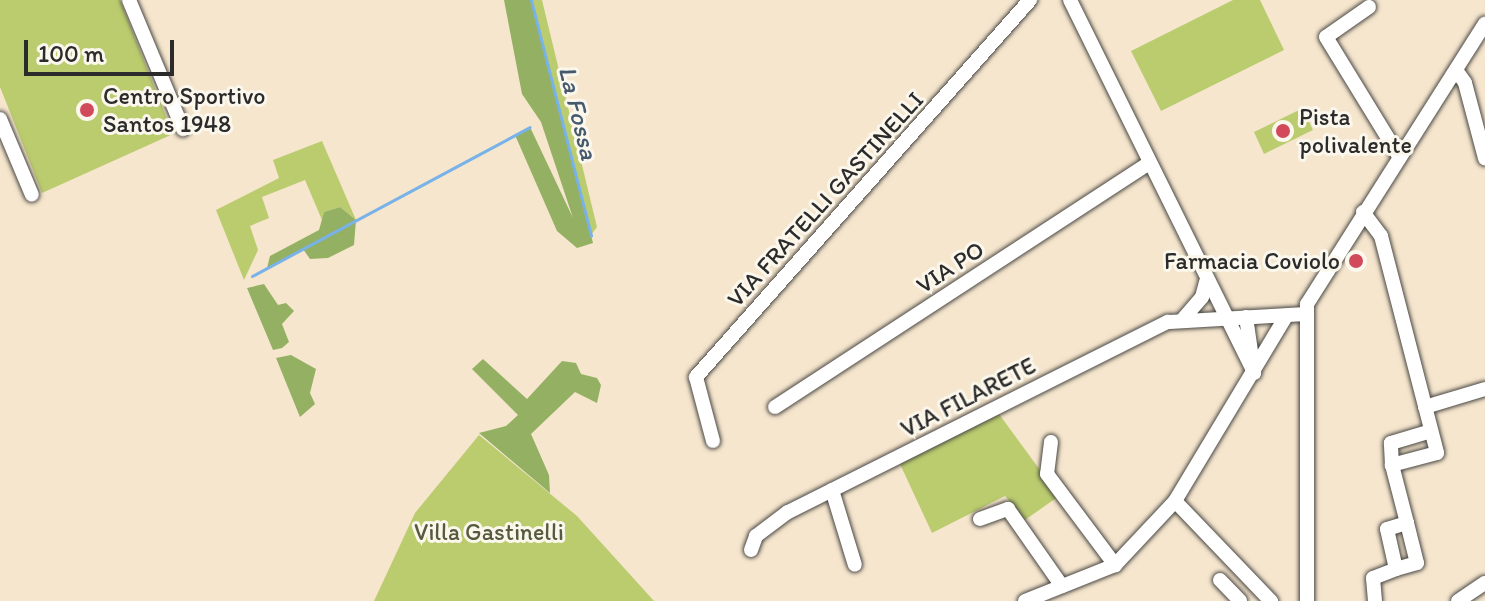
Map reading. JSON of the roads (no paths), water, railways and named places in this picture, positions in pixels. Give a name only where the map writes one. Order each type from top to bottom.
[{"type":"street","points":[[129,0],[183,129]]},
{"type":"street","name":"VIA FRATELLI GASTINELLI","points":[[713,441],[696,377],[1030,0]]},
{"type":"street","points":[[1070,0],[1223,317],[1254,373]]},
{"type":"street","points":[[1369,7],[1329,31],[1326,40],[1399,156]]},
{"type":"street","points":[[1307,601],[1303,539],[1307,314],[1310,295],[1485,24]]},
{"type":"street","points":[[1456,70],[1465,83],[1485,158]]},
{"type":"street","points":[[0,119],[32,195]]},
{"type":"street","name":"VIA PO","points":[[775,407],[1148,164]]},
{"type":"street","points":[[1363,212],[1381,236],[1437,453],[1392,465]]},
{"type":"street","points":[[1183,319],[1202,297],[1206,282]]},
{"type":"street","points":[[1223,317],[1307,314]]},
{"type":"street","points":[[1025,601],[1115,565],[1175,501],[1286,316]]},
{"type":"street","name":"VIA FILARETE","points":[[751,550],[756,536],[775,519],[832,490],[1183,319],[1223,317]]},
{"type":"street","points":[[1246,317],[1254,373]]},
{"type":"street","points":[[1425,407],[1485,389]]},
{"type":"street","points":[[1375,601],[1373,578],[1417,563],[1392,465],[1391,443],[1431,431]]},
{"type":"street","points":[[1051,442],[1047,474],[1115,565]]},
{"type":"street","points":[[832,490],[855,565]]},
{"type":"street","points":[[1175,501],[1271,601]]},
{"type":"street","points":[[980,519],[1008,509],[1062,586]]},
{"type":"street","points":[[1396,569],[1387,529],[1407,523]]},
{"type":"street","points":[[1220,580],[1240,601]]},
{"type":"street","points":[[1458,601],[1485,583]]},
{"type":"waterway","name":"La Fossa","points":[[531,0],[591,235]]},
{"type":"waterway","points":[[252,276],[530,127]]},
{"type":"place","name":"Centro Sportivo Santos 1948","points":[[87,110]]},
{"type":"place","name":"Pista polivalente","points":[[1283,131]]},
{"type":"place","name":"Farmacia Coviolo","points":[[1356,261]]},
{"type":"park label","name":"Villa Gastinelli","points":[[489,532]]}]
